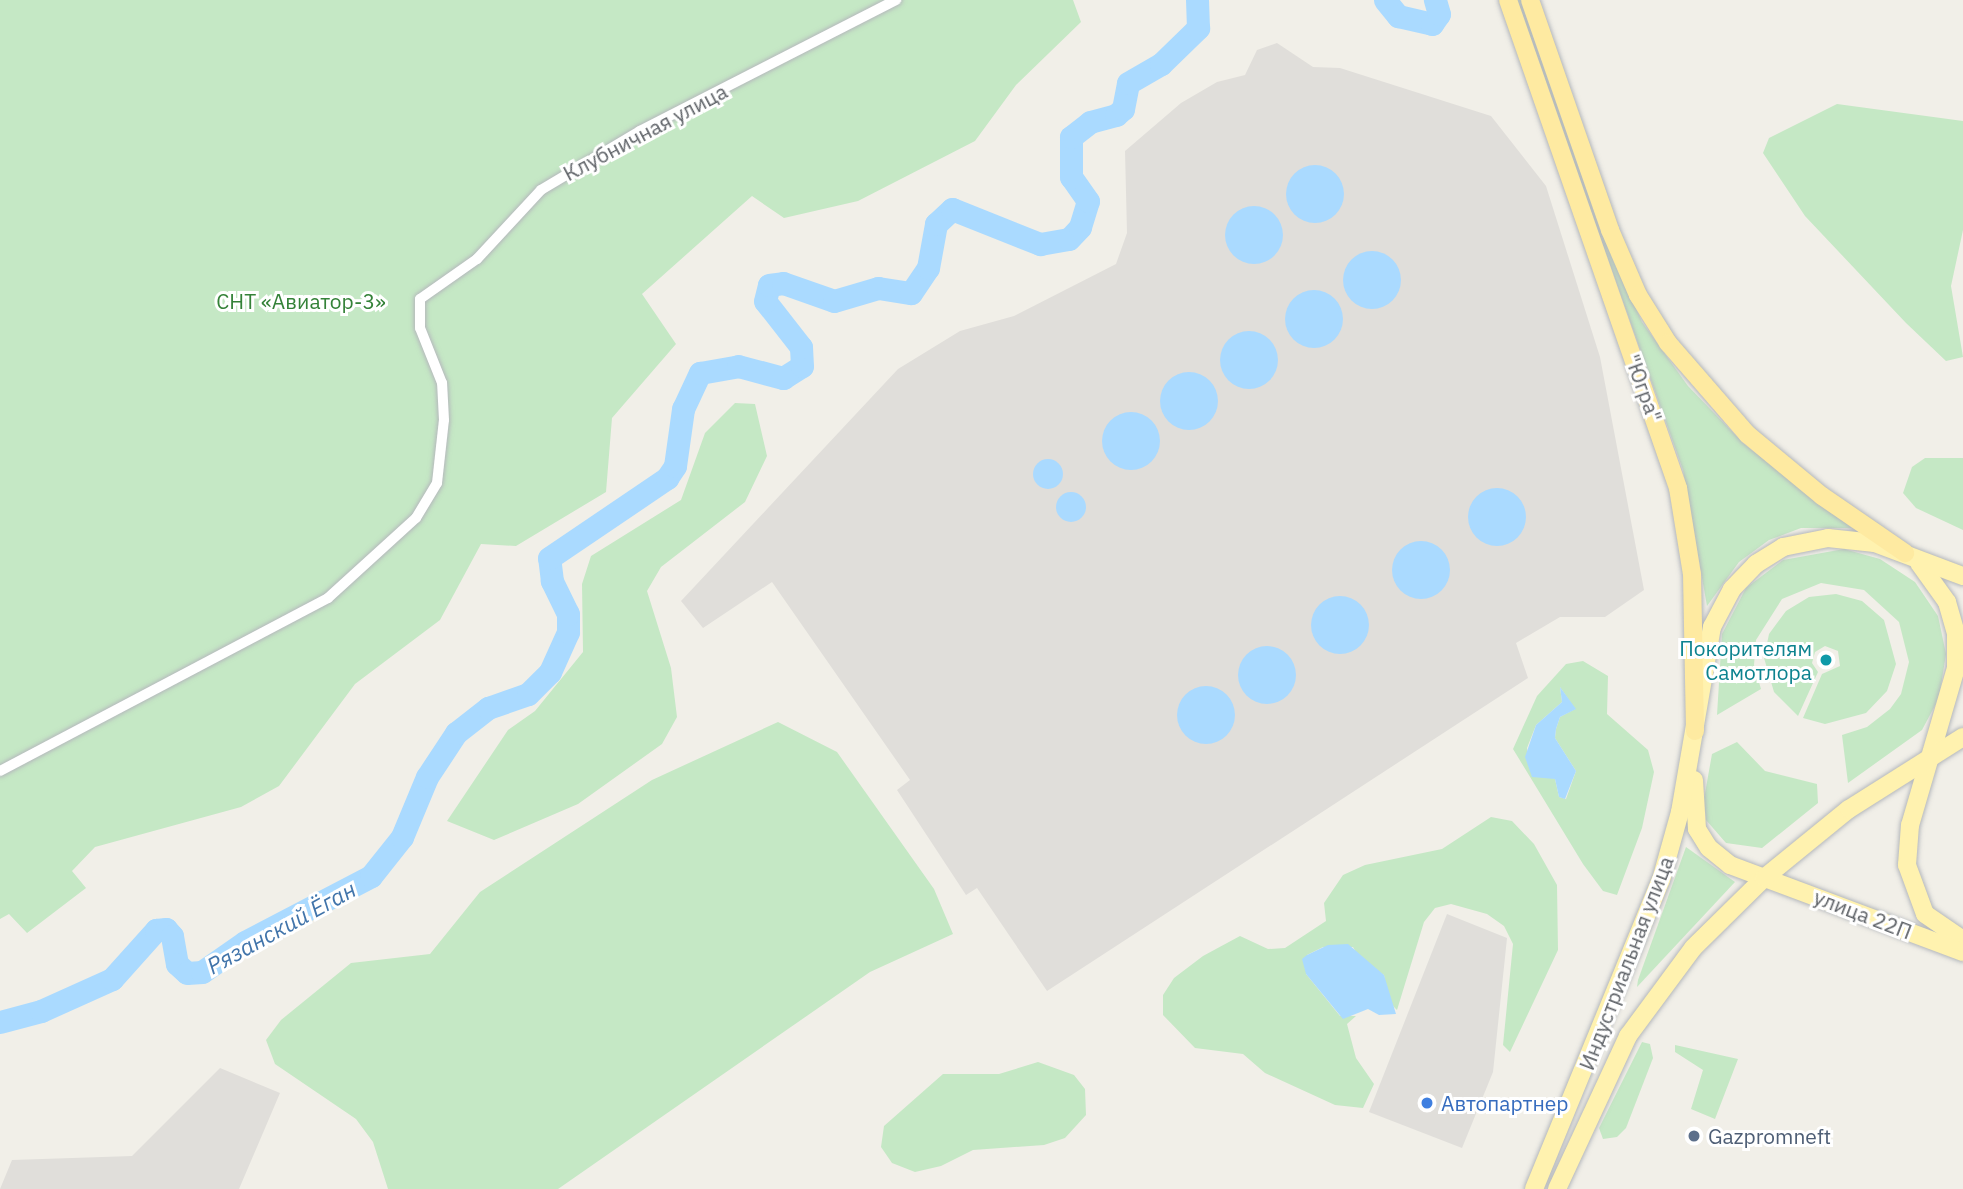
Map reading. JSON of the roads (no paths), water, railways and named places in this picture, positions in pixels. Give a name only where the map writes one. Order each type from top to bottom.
[{"type":"highway","name":"\"Югра\"","points":[[1508,0],[1678,488],[1692,574],[1695,731]]},
{"type":"highway","name":"\"Югра\"","points":[[1530,0],[1620,254],[1668,344],[1767,452],[1905,553]]},
{"type":"main road","points":[[1695,731],[1703,671],[1723,602],[1768,555],[1828,538],[1905,553],[1963,576]]},
{"type":"main road","name":"улица 22П","points":[[1905,553],[1938,584],[1956,633],[1953,686],[1910,825],[1907,864],[1925,914],[1963,940]]},
{"type":"main road","name":"улица 22П","points":[[1695,731],[1697,829],[1717,857],[1763,878],[1963,952]]},
{"type":"main road","name":"Индустриальная улица","points":[[1534,1189],[1661,880],[1695,731]]},
{"type":"main road","name":"Индустриальная улица","points":[[1557,1189],[1611,1069],[1647,1007],[1693,948],[1763,878],[1849,809],[1934,752],[1963,737]]},
{"type":"street","name":"Клубничная улица","points":[[0,771],[328,598],[416,518],[437,483],[444,420],[442,383],[420,328],[420,299],[477,259],[541,190],[583,162],[896,0]]},
{"type":"water","points":[[1315,165],[1326,167],[1339,178],[1344,194],[1342,205],[1331,218],[1315,223],[1304,221],[1291,210],[1286,194],[1288,183],[1299,170]]},
{"type":"water","points":[[1254,206],[1265,208],[1278,219],[1283,235],[1281,246],[1270,259],[1254,264],[1243,262],[1230,251],[1225,235],[1227,224],[1238,211]]},
{"type":"water","points":[[1372,251],[1383,253],[1396,264],[1401,280],[1399,291],[1388,304],[1372,309],[1361,307],[1348,296],[1343,280],[1345,269],[1356,256]]},
{"type":"water","points":[[1314,290],[1325,292],[1338,303],[1343,319],[1341,330],[1330,343],[1314,348],[1303,346],[1290,335],[1285,319],[1287,308],[1298,295]]},
{"type":"water","points":[[1249,331],[1260,333],[1273,344],[1278,360],[1276,371],[1265,384],[1249,389],[1238,387],[1225,376],[1220,360],[1222,349],[1233,336]]},
{"type":"water","points":[[1189,372],[1200,374],[1213,385],[1218,401],[1216,412],[1205,425],[1189,430],[1178,428],[1165,417],[1160,401],[1162,390],[1173,377]]},
{"type":"water","points":[[1131,412],[1142,414],[1155,425],[1160,441],[1158,452],[1147,465],[1131,470],[1120,468],[1107,457],[1102,441],[1104,430],[1115,417]]},
{"type":"water","points":[[1048,459],[1058,464],[1063,474],[1058,484],[1048,489],[1038,484],[1033,474],[1038,464]]},
{"type":"water","points":[[1497,488],[1513,493],[1521,501],[1526,517],[1521,533],[1513,541],[1497,546],[1481,541],[1473,533],[1468,517],[1473,501],[1481,493]]},
{"type":"water","points":[[1071,492],[1081,497],[1086,507],[1081,517],[1071,522],[1061,517],[1056,507],[1061,497]]},
{"type":"water","points":[[1421,541],[1437,546],[1445,554],[1450,570],[1445,586],[1437,594],[1421,599],[1405,594],[1397,586],[1392,570],[1397,554],[1405,546]]},
{"type":"water","points":[[1340,596],[1356,601],[1364,609],[1369,625],[1364,641],[1356,649],[1340,654],[1324,649],[1316,641],[1311,625],[1316,609],[1324,601]]},
{"type":"water","points":[[1267,646],[1283,651],[1291,659],[1296,675],[1291,691],[1283,699],[1267,704],[1251,699],[1243,691],[1238,675],[1243,659],[1251,651]]},
{"type":"water","points":[[1206,686],[1222,691],[1230,699],[1235,715],[1230,731],[1222,739],[1206,744],[1190,739],[1182,731],[1177,715],[1182,699],[1190,691]]},
{"type":"water","points":[[1560,687],[1576,709],[1560,717],[1556,729],[1555,738],[1576,771],[1565,799],[1559,797],[1555,779],[1532,777],[1525,757],[1536,725],[1562,702]]},
{"type":"water","points":[[1348,944],[1384,975],[1396,1014],[1379,1015],[1368,1009],[1343,1019],[1306,974],[1302,959],[1307,955],[1328,945]]},
{"type":"waterway","name":"Рязанский Ёган","points":[[0,1022],[41,1011],[112,979],[156,930],[166,929],[172,936],[177,964],[187,973],[202,972],[245,942],[371,876],[402,837],[427,777],[456,733],[488,708],[528,694],[550,672],[568,632],[568,614],[552,581],[549,558],[667,478],[675,466],[683,409],[700,373],[738,366],[783,378],[802,366],[801,347],[765,301],[769,285],[783,283],[834,301],[878,288],[911,293],[928,268],[936,224],[952,209],[1040,244],[1069,239],[1080,227],[1088,201],[1071,177],[1071,137],[1090,122],[1116,115],[1123,109],[1128,83],[1161,64],[1198,28],[1197,0]]},
{"type":"waterway","name":"Рязанский Ёган","points":[[1385,0],[1398,16],[1432,24],[1439,14],[1435,0]]},
{"type":"place","name":"Покорителям Самотлора","points":[[1826,660]]},
{"type":"place","name":"Автопартнер","points":[[1427,1103]]},
{"type":"place","name":"Gazpromneft","points":[[1694,1136]]},
{"type":"park label","name":"СНТ «Авиатор-3»","points":[[301,301]]}]
